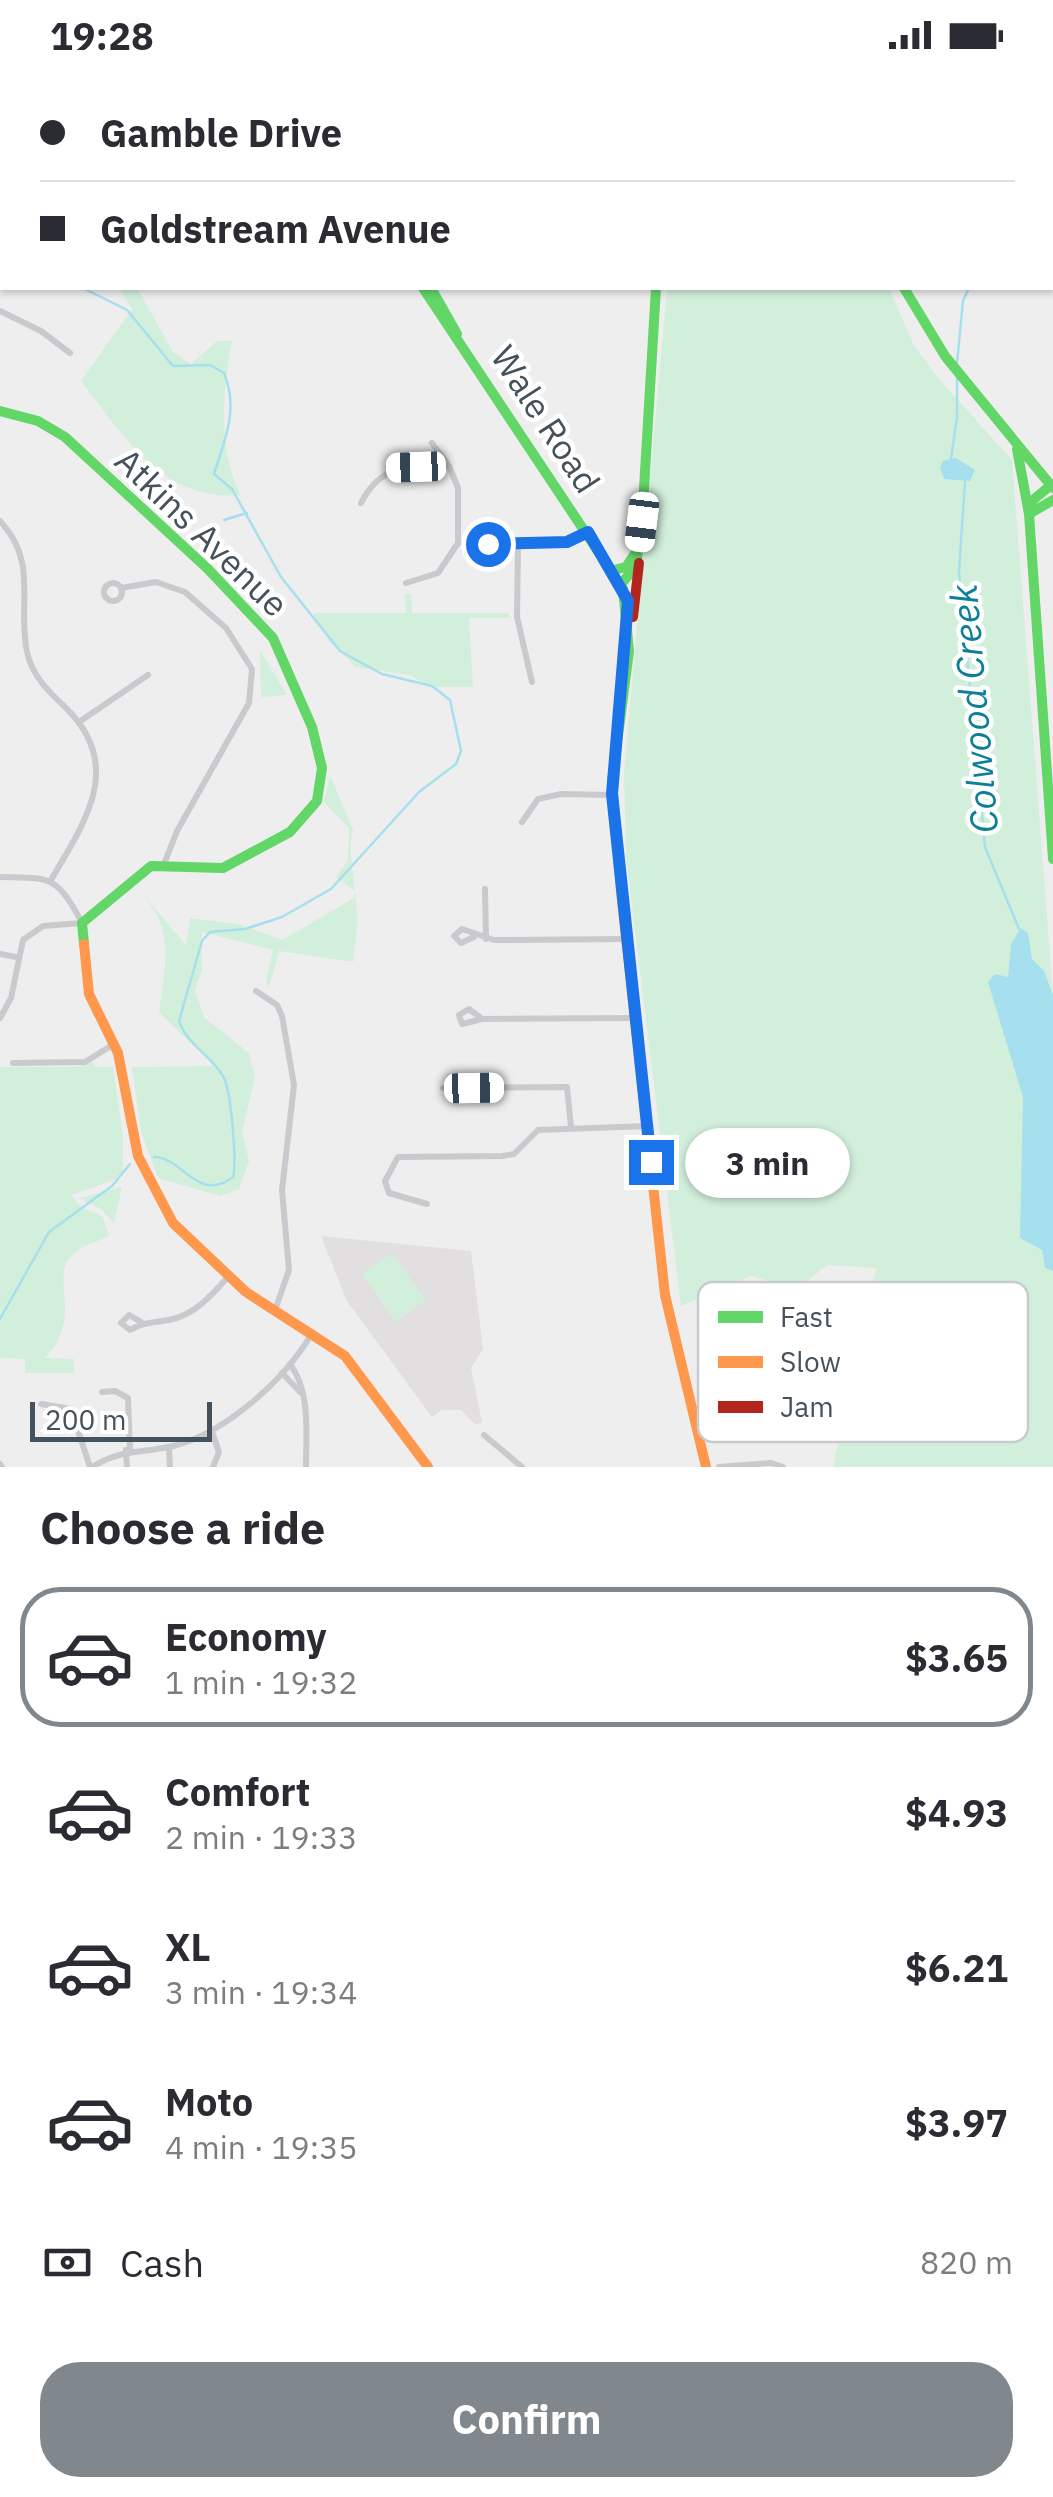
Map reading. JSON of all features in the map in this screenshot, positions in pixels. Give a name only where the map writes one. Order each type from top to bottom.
[{"type":"street","name":"Wale Road","points":[[424,290],[622,584]]},
{"type":"street","name":"Wale Road","points":[[432,290],[457,334]]},
{"type":"street","points":[[656,290],[638,598],[629,637],[612,794],[668,1310],[698,1434]]},
{"type":"street","points":[[907,290],[945,356],[1052,486],[1033,500],[1029,514]]},
{"type":"street","points":[[0,312],[41,330],[70,353]]},
{"type":"street","name":"Atkins Avenue","points":[[0,411],[38,421],[65,437],[218,579],[273,638],[312,727],[321,756],[320,794],[298,826],[223,868],[164,864]]},
{"type":"street","points":[[1014,438],[1029,514],[1053,859]]},
{"type":"street","points":[[406,583],[438,574],[458,543],[458,488],[450,466],[432,442]]},
{"type":"street","points":[[361,503],[376,478],[393,468],[450,466]]},
{"type":"street","points":[[1029,514],[1041,503],[1053,500]]},
{"type":"street","points":[[0,522],[24,561],[25,633],[32,668],[92,742],[96,783],[89,809],[48,880]]},
{"type":"street","points":[[458,543],[567,542],[588,532]]},
{"type":"street","points":[[518,544],[517,618],[532,682]]},
{"type":"street","points":[[614,570],[630,564],[639,545]]},
{"type":"street","points":[[629,637],[628,601],[622,584],[636,566],[639,545]]},
{"type":"street","points":[[0,1018],[11,998],[16,957],[32,931],[82,922],[138,873],[164,864],[177,832],[248,703],[252,669],[226,628],[185,592],[156,582],[121,588]]},
{"type":"street","points":[[79,722],[148,674]]},
{"type":"street","points":[[522,822],[538,799],[561,794],[612,794]]},
{"type":"street","points":[[0,878],[48,880],[82,922],[89,994],[116,1044],[132,1132],[149,1183],[173,1223],[228,1276],[345,1356],[428,1467]]},
{"type":"street","points":[[485,889],[486,939]]},
{"type":"street","points":[[474,936],[627,939]]},
{"type":"street","points":[[0,954],[16,957]]},
{"type":"street","points":[[256,991],[277,1005],[282,1016],[294,1085],[282,1190],[289,1270],[275,1310]]},
{"type":"street","points":[[482,1019],[638,1018]]},
{"type":"street","points":[[12,1063],[85,1062],[116,1044]]},
{"type":"street","points":[[444,1088],[566,1087],[571,1127]]},
{"type":"street","points":[[428,1204],[388,1194],[386,1181],[398,1157],[514,1154],[538,1130],[648,1126]]},
{"type":"street","points":[[141,1322],[170,1320],[196,1309],[228,1276]]},
{"type":"street","points":[[40,1404],[71,1409],[91,1467],[128,1450],[169,1447],[211,1430],[282,1372],[312,1334]]},
{"type":"street","points":[[290,1364],[298,1375],[302,1394],[306,1467]]},
{"type":"street","points":[[282,1372],[302,1394]]},
{"type":"street","points":[[102,1392],[115,1391],[128,1398],[128,1467]]},
{"type":"street","points":[[211,1430],[219,1452],[213,1467]]},
{"type":"street","points":[[484,1435],[522,1467]]},
{"type":"street","points":[[700,1442],[706,1467]]},
{"type":"street","points":[[169,1447],[170,1467]]},
{"type":"street","points":[[719,1467],[771,1463],[783,1467]]},
{"type":"shaded area","points":[[321,1236],[471,1251],[483,1349],[471,1368],[482,1422],[476,1425],[461,1410],[442,1410],[432,1417],[347,1301]]},
{"type":"green space","points":[[120,290],[138,290],[173,352],[191,364],[217,341],[232,341],[224,419],[228,457],[240,495],[212,494],[166,476],[129,443],[81,381],[132,309]]},
{"type":"green space","points":[[667,290],[890,290],[913,344],[938,378],[1012,460],[1053,994],[1053,1467],[833,1467],[838,1442],[1028,1442],[1028,1282],[873,1282],[876,1268],[828,1265],[805,1282],[772,1282],[751,1276],[737,1282],[698,1282],[698,1299],[681,1306],[626,857],[624,773]]},
{"type":"green space","points":[[405,594],[411,594],[412,613],[509,613],[509,618],[469,618],[473,687],[430,687],[410,675],[356,667],[328,640],[313,613],[406,613]]},
{"type":"green space","points":[[260,650],[287,695],[261,697]]},
{"type":"green space","points":[[330,775],[353,830],[350,847],[355,891],[336,877],[348,861],[349,828],[324,802]]},
{"type":"green space","points":[[136,886],[186,945],[190,918],[238,924],[282,940],[354,898],[355,891],[358,919],[353,962],[279,951],[269,988],[266,981],[273,950],[202,932],[202,969],[195,991],[204,1017],[249,1053],[255,1076],[242,1132],[249,1161],[239,1189],[220,1196],[158,1178],[141,1132],[132,1067],[214,1066],[159,1012],[165,959],[163,931]]},
{"type":"green space","points":[[94,1062],[93,1067],[113,1067],[123,1135],[123,1172],[114,1180],[71,1195],[82,1207],[102,1216],[109,1236],[77,1251],[66,1263],[63,1327],[45,1358],[74,1359],[74,1373],[25,1373],[25,1359],[0,1358],[0,1067],[74,1067]]},
{"type":"green space","points":[[122,1187],[114,1223],[101,1209],[79,1198]]},
{"type":"green space","points":[[392,1253],[426,1300],[395,1322],[362,1274]]},
{"type":"water","points":[[956,458],[975,470],[970,481],[944,479],[940,467],[943,461]]},
{"type":"water","points":[[1021,928],[1028,933],[1032,959],[1044,971],[1053,995],[1053,1271],[1045,1268],[1042,1250],[1020,1238],[1023,1097],[988,982],[995,974],[1008,977],[1011,944]]},
{"type":"waterway","points":[[87,290],[127,310],[173,366],[210,365],[224,373],[230,412],[214,474],[232,489],[281,577],[340,651],[382,674],[432,686],[450,700],[461,751],[456,764],[419,792],[331,889],[282,917],[245,929],[210,932],[202,941],[179,1021],[226,1083],[233,1177],[221,1184],[200,1183],[174,1164],[154,1157]]},
{"type":"waterway","name":"Colwood Creek","points":[[957,363],[963,301],[968,290]]},
{"type":"waterway","name":"Colwood Creek","points":[[951,459],[957,376]]},
{"type":"waterway","name":"Colwood Creek","points":[[965,482],[959,572],[985,847],[1019,929]]},
{"type":"waterway","points":[[224,520],[247,513]]},
{"type":"waterway","points":[[0,1319],[49,1232],[112,1186],[130,1164]]},
{"type":"traffic: fast","points":[[424,290],[623,589],[629,651],[612,782],[621,891]]},
{"type":"traffic: fast","points":[[432,290],[457,334]]},
{"type":"traffic: fast","points":[[622,583],[636,566],[642,522],[656,290]]},
{"type":"traffic: fast","points":[[905,290],[945,356],[1053,488]]},
{"type":"traffic: fast","points":[[0,411],[38,421],[65,437],[208,569],[273,638],[312,727],[322,768],[317,801],[290,832],[223,868],[151,866],[82,923],[84,944]]},
{"type":"traffic: fast","points":[[1017,449],[1029,514]]},
{"type":"traffic: fast","points":[[1051,485],[1033,500],[1029,514],[1053,859]]},
{"type":"traffic: fast","points":[[1029,514],[1053,500]]},
{"type":"traffic: fast","points":[[614,570],[626,567],[636,552]]},
{"type":"traffic: slow","points":[[621,891],[665,1295],[698,1433]]},
{"type":"traffic: slow","points":[[84,944],[89,994],[118,1053],[138,1156],[173,1223],[246,1292],[345,1356],[428,1467]]},
{"type":"traffic: slow","points":[[700,1442],[706,1467]]},
{"type":"traffic: jam","points":[[633,617],[639,563]]},
{"type":"route","points":[[488,544],[567,542],[588,532],[622,584],[628,601],[629,637],[615,736],[612,794],[651,1162]]}]
